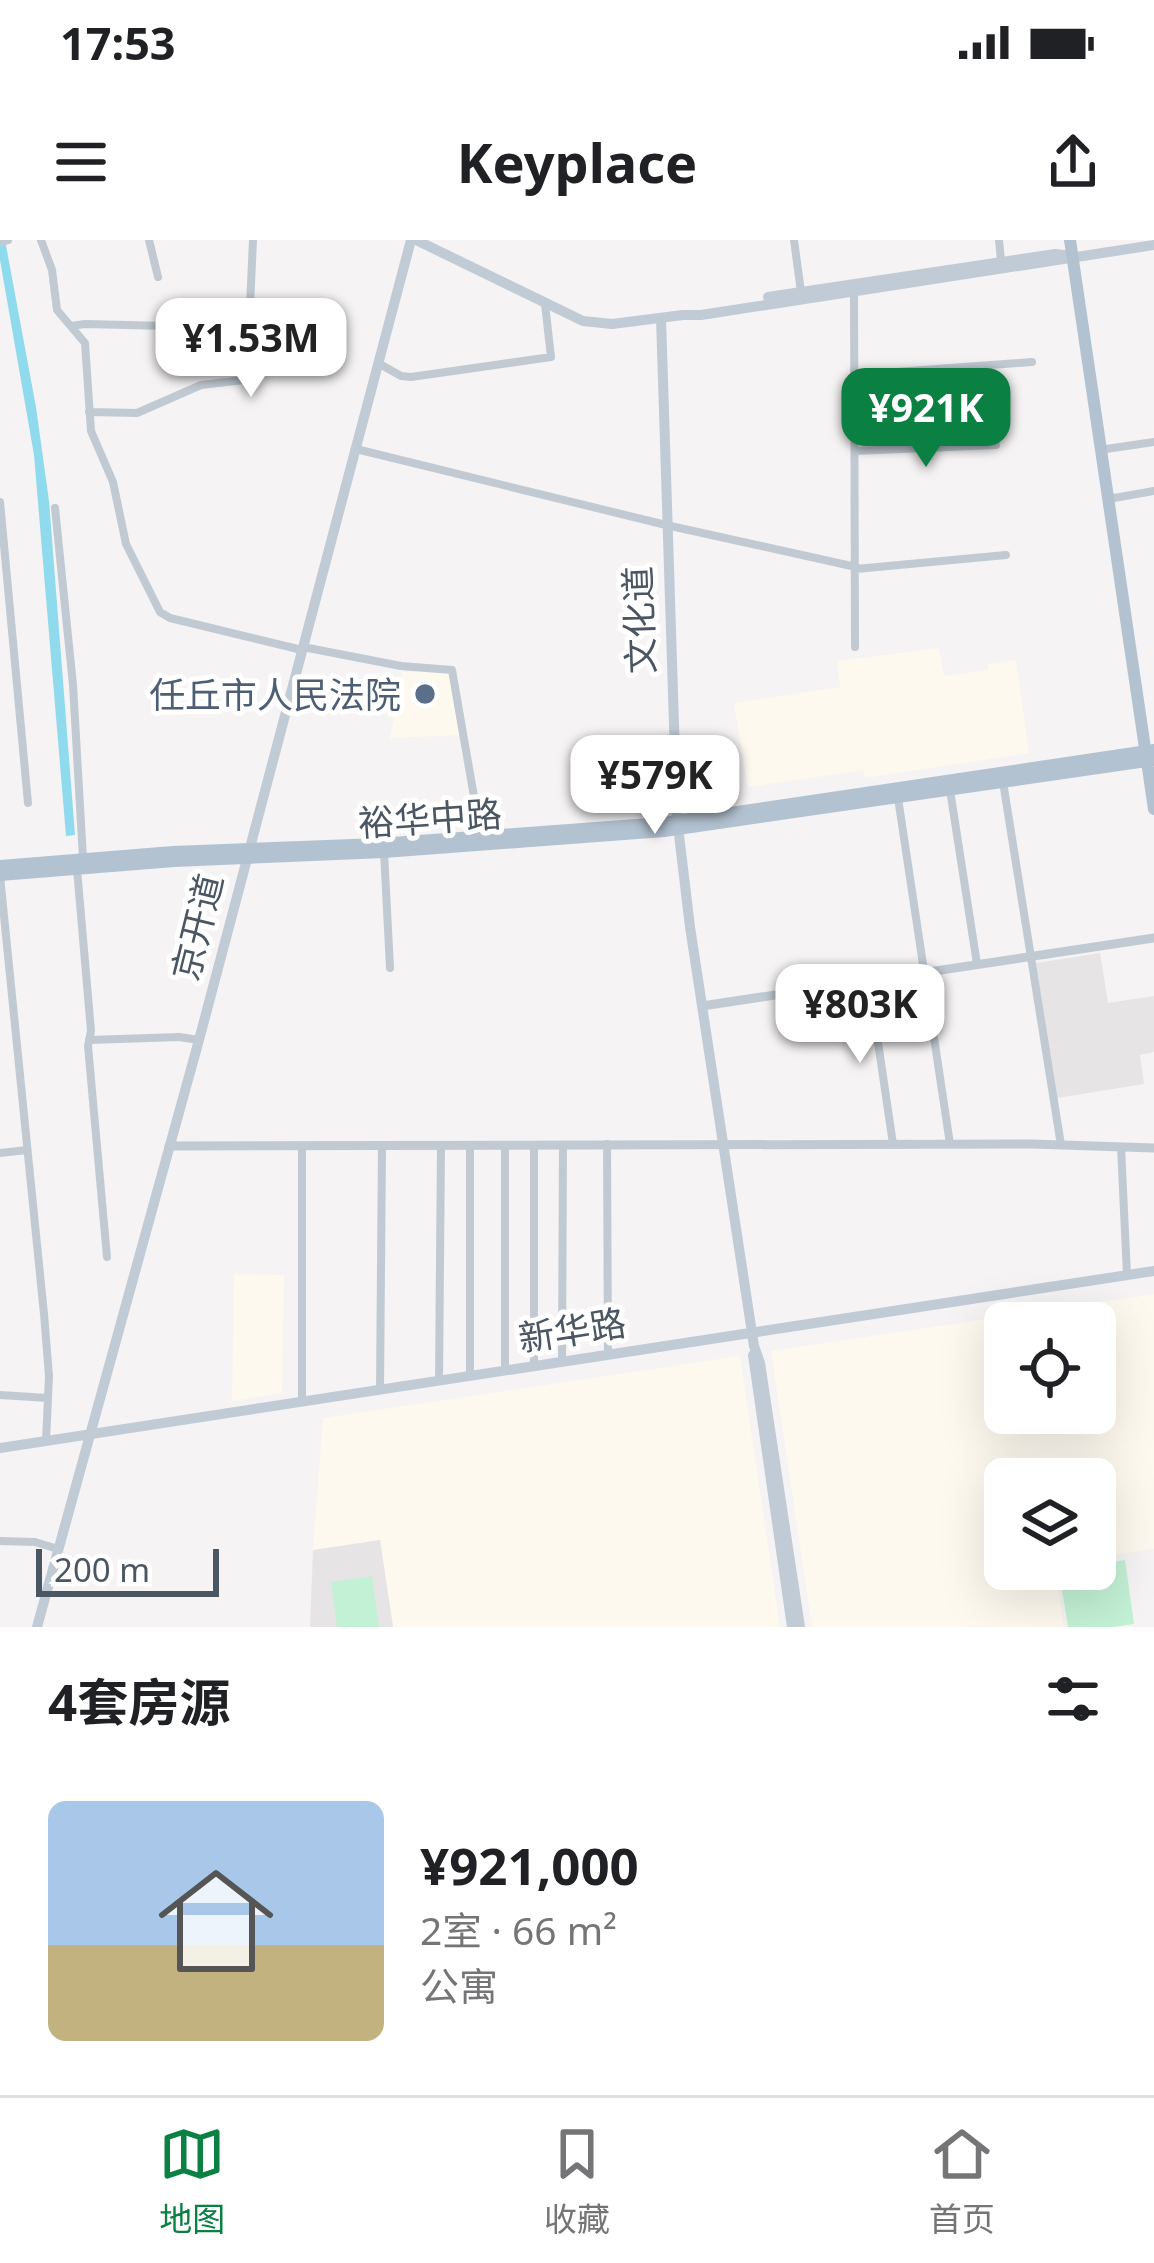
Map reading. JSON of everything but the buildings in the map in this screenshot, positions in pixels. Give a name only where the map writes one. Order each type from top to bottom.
[{"type":"main road","points":[[413,240],[572,317],[604,324],[701,316],[1154,245]]},
{"type":"main road","name":"京开道","points":[[39,1626],[413,240]]},
{"type":"main road","points":[[1073,240],[1151,755]]},
{"type":"main road","points":[[683,315],[700,308],[1001,261],[1075,256]]},
{"type":"main road","points":[[1075,256],[1151,755],[1154,808]]},
{"type":"main road","name":"文化道","points":[[661,318],[677,826],[796,1627]]},
{"type":"main road","name":"裕华中路","points":[[247,853],[384,852],[677,826],[898,798],[1151,755]]},
{"type":"main road","name":"裕华中路","points":[[0,872],[677,826],[1151,755]]},
{"type":"main road","name":"新华路","points":[[0,1448],[608,1354],[753,1339],[1154,1271]]},
{"type":"street","points":[[40,240],[52,270],[57,310],[85,344],[94,441],[113,482],[126,544],[162,615],[303,648],[452,670],[481,837]]},
{"type":"street","points":[[149,240],[158,277]]},
{"type":"street","points":[[89,412],[137,413],[201,386],[244,380],[251,373],[253,240]]},
{"type":"street","points":[[794,240],[801,292]]},
{"type":"street","points":[[998,240],[1001,261]]},
{"type":"street","points":[[854,292],[855,647]]},
{"type":"street","points":[[378,363],[411,377],[551,357],[545,304]]},
{"type":"street","points":[[71,326],[249,328]]},
{"type":"street","points":[[855,375],[1032,362]]},
{"type":"street","points":[[1106,449],[1154,442]]},
{"type":"street","points":[[855,451],[996,445]]},
{"type":"street","points":[[356,449],[856,568],[1006,555]]},
{"type":"street","points":[[1114,498],[1154,491]]},
{"type":"street","points":[[0,502],[28,803]]},
{"type":"street","points":[[55,508],[73,685],[89,1040],[107,1257]]},
{"type":"street","points":[[1003,782],[1061,1145]]},
{"type":"street","points":[[950,790],[977,964]]},
{"type":"street","points":[[898,798],[950,1144]]},
{"type":"street","points":[[384,852],[390,968]]},
{"type":"street","points":[[0,872],[44,1314],[46,1441]]},
{"type":"street","points":[[702,1006],[1154,938]]},
{"type":"street","points":[[869,981],[893,1144]]},
{"type":"street","points":[[89,1040],[199,1040]]},
{"type":"street","points":[[607,1144],[608,1354]]},
{"type":"street","points":[[302,1145],[302,1402]]},
{"type":"street","points":[[380,1390],[382,1145]]},
{"type":"street","points":[[439,1381],[441,1145]]},
{"type":"street","points":[[470,1145],[470,1376]]},
{"type":"street","points":[[505,1370],[506,1145]]},
{"type":"street","points":[[534,1145],[534,1366]]},
{"type":"street","points":[[562,1362],[563,1145]]},
{"type":"street","points":[[169,1146],[1154,1148]]},
{"type":"street","points":[[1121,1147],[1127,1275]]},
{"type":"street","points":[[0,1153],[27,1150]]},
{"type":"street","points":[[0,1395],[48,1398]]},
{"type":"street","points":[[0,1540],[58,1549]]},
{"type":"shaded area","points":[[939,648],[944,676],[988,670],[988,664],[1016,660],[1029,753],[865,778],[864,770],[748,787],[734,703],[840,687],[837,661]]},
{"type":"shaded area","name":"任丘市人民法院","points":[[403,672],[451,672],[463,735],[390,738],[394,719],[387,716]]},
{"type":"shaded area","points":[[1100,953],[1108,1003],[1154,996],[1154,1052],[1140,1055],[1144,1084],[1057,1098],[1036,963]]},
{"type":"shaded area","points":[[234,1274],[284,1275],[282,1393],[232,1401]]},
{"type":"shaded area","points":[[1154,1294],[1154,1549],[1116,1555],[1116,1458],[984,1458],[984,1590],[1058,1590],[1064,1627],[812,1627],[771,1351],[984,1319],[984,1434],[1116,1434],[1116,1302],[1100,1302]]},
{"type":"shaded area","points":[[740,1356],[780,1627],[393,1627],[380,1540],[313,1550],[323,1418]]},
{"type":"shaded area","points":[[380,1540],[393,1627],[310,1627],[313,1550]]},
{"type":"green space","points":[[1125,1560],[1134,1624],[1068,1627],[1062,1590],[1116,1590],[1116,1562]]},
{"type":"green space","points":[[372,1576],[379,1627],[337,1627],[331,1582]]},
{"type":"water","points":[[0,240],[5,240],[49,501],[75,835],[66,836],[34,455]]},
{"type":"place","name":"任丘市人民法院","points":[[425,694]]}]
